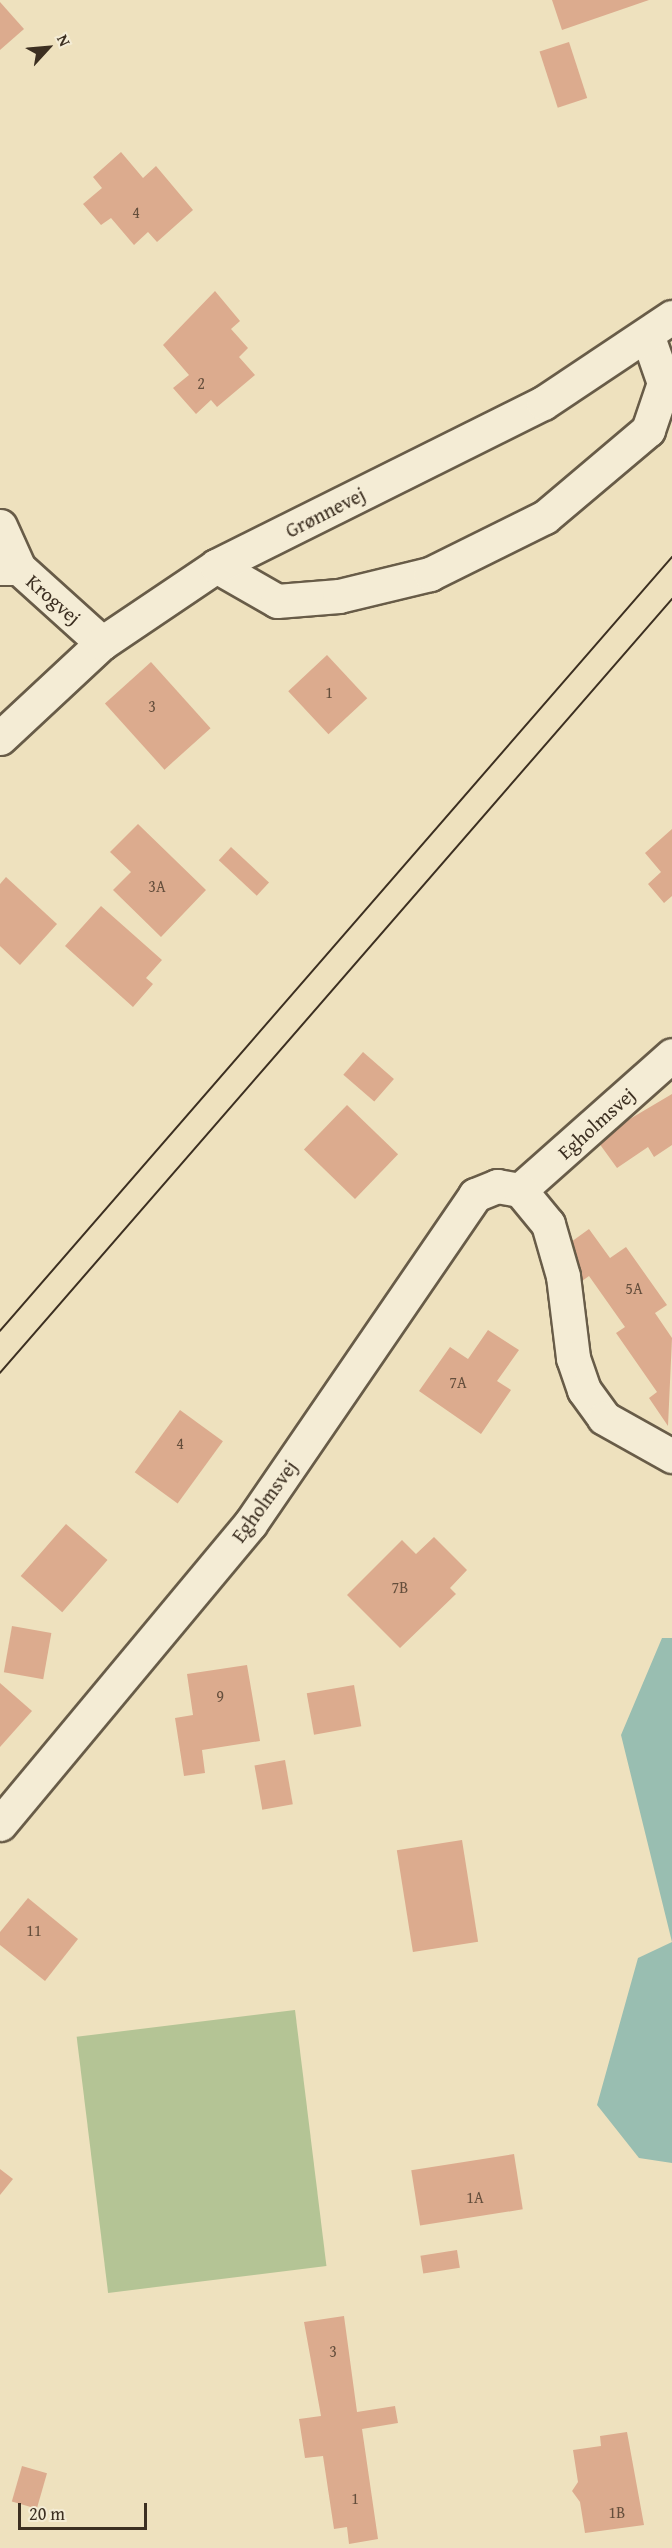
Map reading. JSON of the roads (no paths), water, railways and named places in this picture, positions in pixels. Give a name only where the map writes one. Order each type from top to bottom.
[{"type":"street","name":"Grønnevej","points":[[0,738],[102,643],[216,566],[543,403],[660,327]]},
{"type":"street","points":[[216,566],[278,601],[339,596],[430,574],[545,517],[648,429],[664,383],[660,327]]},
{"type":"street","points":[[0,526],[10,568]]},
{"type":"street","name":"Krogvej","points":[[10,568],[102,643]]},
{"type":"street","name":"Egholmsvej","points":[[0,1824],[250,1524],[475,1196],[496,1186],[520,1190],[672,1055]]},
{"type":"street","points":[[520,1190],[548,1224],[563,1276],[573,1358],[584,1390],[604,1418],[672,1456]]},
{"type":"water","points":[[662,1638],[672,1638],[672,1942],[621,1735]]},
{"type":"water","points":[[672,1942],[672,2163],[639,2158],[597,2105],[638,1958]]},
{"type":"tram line","points":[[0,1331],[672,557]]},
{"type":"tram line","points":[[0,1373],[672,599]]}]
